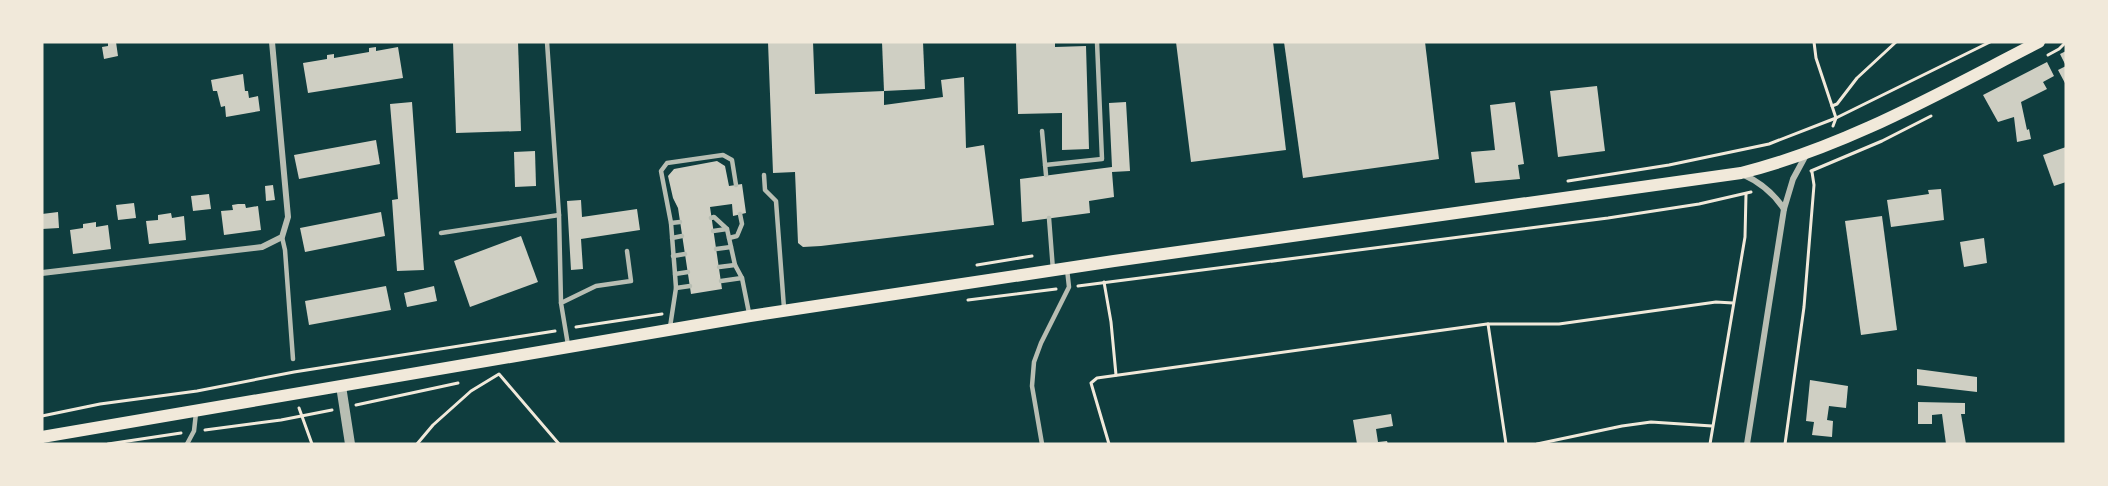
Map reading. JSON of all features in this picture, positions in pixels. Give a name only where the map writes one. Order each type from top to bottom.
[{"type":"main road","points":[[42,437],[750,316],[1741,173],[1775,165],[1808,153],[1943,93],[2039,42]]},
{"type":"street","points":[[42,273],[262,247],[282,237],[288,217],[272,42]]},
{"type":"street","points":[[1747,444],[1784,209],[1793,179],[1808,153]]},
{"type":"street","points":[[1741,173],[1766,188],[1784,209]]},
{"type":"street","points":[[340,386],[350,444]]},
{"type":"lane","points":[[547,42],[559,215],[561,303],[568,347]]},
{"type":"lane","points":[[1045,165],[1102,159],[1097,42]]},
{"type":"lane","points":[[1042,131],[1046,175]]},
{"type":"lane","points":[[670,330],[676,288],[671,224],[661,171],[667,163],[723,155],[732,160],[736,185]]},
{"type":"lane","points":[[764,175],[765,190],[776,201],[784,311]]},
{"type":"lane","points":[[729,238],[737,236],[741,224],[740,214]]},
{"type":"lane","points":[[441,233],[559,215]]},
{"type":"lane","points":[[711,218],[714,217],[727,229],[735,265],[742,278],[750,316]]},
{"type":"lane","points":[[1049,218],[1053,271]]},
{"type":"lane","points":[[671,224],[680,222]]},
{"type":"lane","points":[[713,231],[727,229]]},
{"type":"lane","points":[[672,238],[682,236]]},
{"type":"lane","points":[[282,237],[285,250],[293,359]]},
{"type":"lane","points":[[716,249],[731,247]]},
{"type":"lane","points":[[561,303],[596,286],[631,281],[627,251]]},
{"type":"lane","points":[[673,256],[685,254]]},
{"type":"lane","points":[[719,267],[735,265]]},
{"type":"lane","points":[[1042,444],[1032,386],[1034,362],[1069,287],[1067,269]]},
{"type":"lane","points":[[675,274],[688,272]]},
{"type":"lane","points":[[721,281],[742,278]]},
{"type":"lane","points":[[676,288],[690,286]]},
{"type":"lane","points":[[188,444],[194,432],[196,411]]},
{"type":"path","points":[[1814,42],[1816,57],[1836,118]]},
{"type":"path","points":[[1832,106],[1837,104],[1857,78],[1896,42]]},
{"type":"path","points":[[1565,181],[1669,165],[1768,144],[1836,118],[1990,42]]},
{"type":"path","points":[[1785,444],[1804,307],[1815,185],[1812,171]]},
{"type":"path","points":[[1710,444],[1745,237],[1746,194]]},
{"type":"path","points":[[1104,282],[1111,322],[1116,375]]},
{"type":"path","points":[[1109,444],[1091,383],[1097,378],[1487,324],[1559,324],[1716,302],[1733,303]]},
{"type":"path","points":[[1487,324],[1506,444]]},
{"type":"path","points":[[42,416],[100,404],[197,391],[294,372]]},
{"type":"path","points":[[417,444],[433,425],[471,390],[500,374],[559,444]]},
{"type":"path","points":[[301,417],[312,444]]},
{"type":"path","points":[[1537,444],[1652,422],[1712,426]]},
{"type":"building","points":[[108,42],[116,42],[118,56],[104,59],[102,47],[108,46]]},
{"type":"building","points":[[453,42],[518,42],[521,131],[456,133]]},
{"type":"building","points":[[768,42],[813,42],[815,94],[884,91],[884,105],[943,97],[941,80],[964,77],[966,148],[984,145],[994,225],[821,246],[803,247],[798,243],[795,172],[773,173]]},
{"type":"building","points":[[882,42],[923,42],[925,89],[884,91]]},
{"type":"building","points":[[1016,42],[1055,42],[1055,47],[1086,46],[1089,149],[1062,150],[1062,113],[1018,114]]},
{"type":"building","points":[[1176,42],[1273,42],[1286,150],[1191,162]]},
{"type":"building","points":[[1284,42],[1425,42],[1439,159],[1303,178]]},
{"type":"building","points":[[376,47],[376,51],[398,47],[403,78],[308,93],[303,63],[327,59],[327,55],[334,54],[334,58],[369,52],[369,48]]},
{"type":"building","points":[[2066,51],[2066,66],[2060,54]]},
{"type":"building","points":[[2047,62],[2054,76],[2043,82],[2047,89],[2021,102],[2031,139],[2017,142],[2014,117],[1998,122],[1983,95]]},
{"type":"building","points":[[2066,66],[2066,85],[2058,70]]},
{"type":"building","points":[[243,74],[245,91],[248,91],[249,98],[258,96],[260,111],[226,117],[225,106],[221,107],[217,91],[213,91],[211,80]]},
{"type":"building","points":[[1597,86],[1605,151],[1558,157],[1550,91]]},
{"type":"building","points":[[412,102],[424,270],[397,271],[392,200],[398,199],[390,104]]},
{"type":"building","points":[[1126,102],[1130,171],[1112,172],[1114,197],[1089,201],[1090,213],[1022,222],[1020,179],[1112,167],[1109,103]]},
{"type":"building","points":[[1515,102],[1524,164],[1518,165],[1520,179],[1475,183],[1471,152],[1495,150],[1490,105]]},
{"type":"building","points":[[376,140],[380,164],[299,179],[294,155]]},
{"type":"building","points":[[2066,147],[2066,182],[2054,186],[2043,155]]},
{"type":"building","points":[[535,151],[536,186],[515,187],[514,152]]},
{"type":"building","points":[[717,161],[725,166],[729,186],[742,184],[746,213],[733,216],[732,204],[710,207],[722,289],[691,294],[678,208],[668,176],[674,169]]},
{"type":"building","points":[[273,185],[275,200],[266,201],[265,186]]},
{"type":"building","points":[[1941,189],[1944,220],[1891,227],[1887,200],[1929,194],[1928,190]]},
{"type":"building","points":[[209,194],[211,209],[193,211],[191,196]]},
{"type":"building","points":[[581,200],[582,217],[637,209],[640,230],[581,239],[583,269],[571,270],[567,201]]},
{"type":"building","points":[[134,203],[136,218],[118,220],[116,205]]},
{"type":"building","points":[[245,204],[246,208],[258,206],[261,230],[224,235],[221,211],[233,210],[232,205]]},
{"type":"building","points":[[58,212],[59,228],[42,229],[42,214]]},
{"type":"building","points":[[381,212],[385,236],[305,252],[300,228]]},
{"type":"building","points":[[171,213],[172,218],[184,216],[186,240],[149,244],[146,221],[158,220],[158,215]]},
{"type":"building","points":[[1882,216],[1897,330],[1861,335],[1845,221]]},
{"type":"building","points":[[96,222],[96,227],[108,225],[111,249],[73,254],[70,230],[83,228],[83,224]]},
{"type":"building","points":[[521,236],[538,282],[470,307],[454,261]]},
{"type":"building","points":[[1984,238],[1987,263],[1964,267],[1960,242]]},
{"type":"building","points":[[386,286],[391,310],[309,325],[305,301]]},
{"type":"building","points":[[434,286],[437,301],[407,307],[404,293]]},
{"type":"building","points":[[1917,369],[1977,377],[1977,392],[1917,385]]},
{"type":"building","points":[[1810,380],[1848,386],[1846,408],[1829,406],[1827,420],[1833,421],[1832,437],[1812,435],[1814,422],[1806,421]]},
{"type":"building","points":[[1918,402],[1965,403],[1965,414],[1961,414],[1966,444],[1946,444],[1942,414],[1932,415],[1932,424],[1918,424]]},
{"type":"building","points":[[1391,414],[1393,426],[1376,429],[1378,442],[1387,441],[1388,444],[1357,444],[1353,420]]}]
